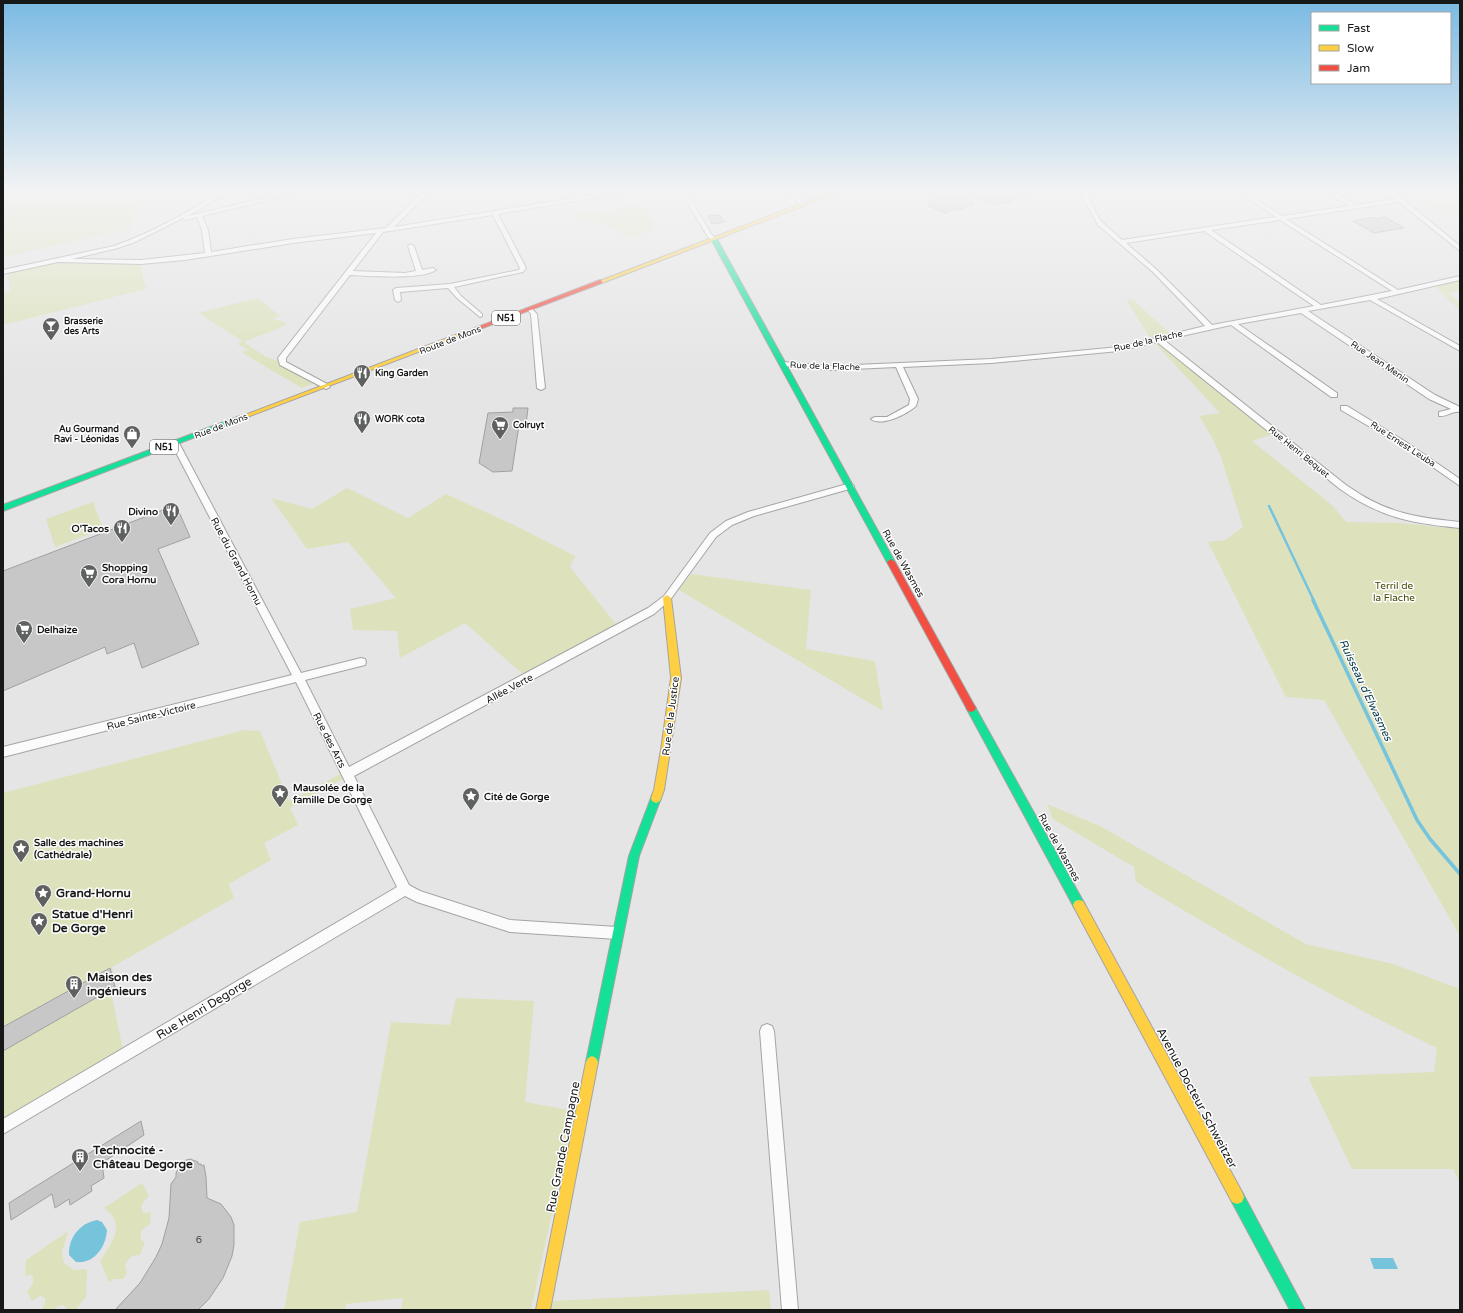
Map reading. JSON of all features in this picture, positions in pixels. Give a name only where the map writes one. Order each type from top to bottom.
[{"type":"street","points":[[3,272],[97,251]]},
{"type":"street","points":[[58,260],[141,262],[231,251]]},
{"type":"street","points":[[326,387],[283,363],[282,360],[323,304],[367,251]]},
{"type":"street","points":[[413,251],[420,273]]},
{"type":"street","points":[[398,300],[396,290],[450,286],[517,273],[522,270],[513,251]]},
{"type":"street","name":"Route de Mons","points":[[326,387],[682,251]]},
{"type":"street","name":"Rue de Wasmes","points":[[721,251],[1075,897]]},
{"type":"street","points":[[1131,251],[1155,271],[1210,327]]},
{"type":"street","points":[[1238,251],[1319,307]]},
{"type":"street","points":[[1333,251],[1397,292]]},
{"type":"street","points":[[348,274],[406,274],[432,270]]},
{"type":"street","name":"Rue de la Flache","points":[[783,364],[832,368],[898,366],[1108,350],[1210,327],[1371,298],[1460,278]]},
{"type":"street","points":[[450,286],[459,297],[480,315]]},
{"type":"street","points":[[1371,298],[1460,349]]},
{"type":"street","points":[[530,309],[534,314],[541,388]]},
{"type":"street","name":"Rue Jean Menin","points":[[1302,310],[1432,396],[1459,410]]},
{"type":"street","points":[[1232,323],[1334,395]]},
{"type":"street","name":"Rue Henri Bequet","points":[[1158,339],[1325,473],[1360,499],[1374,506],[1408,518],[1460,525]]},
{"type":"street","points":[[875,419],[888,419],[912,406],[914,399],[898,366]]},
{"type":"street","name":"Rue de Mons","points":[[3,508],[326,387]]},
{"type":"street","name":"Rue Ernest Leuba","points":[[1344,408],[1383,430],[1429,459],[1460,483]]},
{"type":"street","points":[[1442,414],[1459,410]]},
{"type":"street","name":"Rue du Grand Hornu","points":[[175,443],[299,678]]},
{"type":"street","points":[[667,598],[714,535],[730,523],[751,514],[850,486]]},
{"type":"street","name":"Allée Verte","points":[[347,774],[651,610],[667,598]]},
{"type":"street","name":"Rue de la Justice","points":[[606,989],[635,852],[659,790],[666,750],[676,678],[667,598]]},
{"type":"street","name":"Rue Sainte-Victoire","points":[[3,752],[361,662]]},
{"type":"street","name":"Rue des Arts","points":[[299,678],[404,889]]},
{"type":"street","points":[[404,889],[418,896],[510,926],[617,932]]},
{"type":"street","name":"Rue Henri Degorge","points":[[3,1126],[404,889]]},
{"type":"street","name":"Avenue Docteur Schweitzer","points":[[1075,897],[1298,1310]]},
{"type":"street","name":"Rue Grande Campagne","points":[[544,1310],[606,989]]},
{"type":"street","points":[[767,1031],[790,1310]]},
{"type":"green space","points":[[3,251],[28,251],[3,257]]},
{"type":"green space","points":[[66,262],[140,264],[146,289],[3,325],[3,293],[10,291],[8,274],[37,265]]},
{"type":"green space","points":[[1460,280],[1460,290],[1448,294],[1460,302],[1460,314],[1458,309],[1435,286]]},
{"type":"green space","points":[[258,298],[280,316],[269,320],[274,319],[287,323],[282,327],[244,342],[266,357],[282,362],[318,382],[302,388],[241,352],[249,350],[237,344],[243,341],[198,313]]},
{"type":"green space","name":"Terril de la Flache","points":[[1126,300],[1133,300],[1172,335],[1156,339],[1273,434],[1252,441],[1333,506],[1346,522],[1399,523],[1460,529],[1460,936],[1324,700],[1286,697],[1208,542],[1225,540],[1243,527],[1221,457],[1212,437],[1199,416],[1220,413],[1151,339]]},
{"type":"green space","points":[[347,488],[408,518],[446,494],[516,526],[575,556],[570,567],[619,628],[527,678],[465,623],[400,658],[397,631],[353,630],[350,609],[396,598],[348,542],[307,549],[271,498],[312,509]]},
{"type":"green space","points":[[93,502],[103,529],[55,547],[46,519]]},
{"type":"green space","points":[[691,574],[811,590],[806,649],[875,661],[883,711],[679,590]]},
{"type":"green space","points":[[244,730],[260,731],[289,801],[346,771],[348,776],[290,808],[298,825],[264,843],[271,860],[229,884],[234,898],[112,967],[116,987],[111,992],[124,1055],[3,1127],[3,793]]},
{"type":"green space","points":[[1047,804],[1100,826],[1306,944],[1393,964],[1460,989],[1460,1183],[1453,1169],[1352,1169],[1308,1077],[1434,1072],[1437,1048],[1322,990],[1247,948],[1136,882],[1134,867],[1053,819]]},
{"type":"green space","points":[[456,998],[534,1001],[525,1102],[574,1111],[531,1310],[401,1310],[403,1298],[346,1304],[345,1310],[284,1310],[300,1222],[357,1212],[391,1022],[450,1025]]},
{"type":"green space","points":[[142,1183],[149,1196],[141,1207],[143,1213],[151,1212],[150,1224],[141,1232],[141,1240],[145,1242],[140,1255],[132,1256],[126,1263],[127,1273],[123,1279],[114,1279],[109,1282],[100,1261],[113,1241],[116,1227],[115,1220],[104,1208]]},
{"type":"green space","points":[[67,1232],[62,1252],[64,1263],[73,1270],[87,1269],[86,1298],[76,1310],[67,1310],[64,1305],[58,1306],[54,1310],[42,1309],[45,1304],[45,1298],[40,1296],[32,1301],[27,1291],[32,1286],[33,1280],[32,1275],[25,1276],[26,1260]]},
{"type":"green space","points":[[769,1290],[771,1310],[550,1310],[552,1301]]},
{"type":"water","points":[[97,1220],[102,1222],[107,1230],[101,1248],[98,1253],[88,1260],[76,1262],[69,1255],[69,1249],[73,1237],[85,1224]]},
{"type":"water","points":[[1370,1258],[1393,1258],[1398,1269],[1374,1269]]},
{"type":"building","name":"Colruyt","points":[[513,408],[528,408],[526,424],[519,425],[512,471],[493,472],[479,463],[488,413],[513,412]]},
{"type":"building","name":"Shopping Cora Hornu","points":[[176,505],[190,537],[158,549],[199,644],[142,668],[134,643],[107,654],[105,647],[3,691],[3,571]]},
{"type":"building","name":"Maison des ingénieurs","points":[[110,968],[115,987],[3,1051],[3,1027]]},
{"type":"building","name":"Technocité - Château Degorge","points":[[141,1121],[144,1135],[102,1163],[104,1178],[91,1186],[92,1191],[70,1205],[69,1199],[55,1208],[52,1194],[11,1220],[9,1203]]},
{"type":"building","points":[[190,1159],[198,1162],[198,1164],[201,1164],[202,1166],[204,1165],[207,1198],[221,1204],[231,1217],[234,1225],[234,1245],[232,1256],[223,1278],[209,1299],[198,1310],[115,1310],[140,1283],[156,1257],[162,1244],[169,1218],[171,1184],[183,1161]]},
{"type":"waterway","name":"Ruisseau d'Elwasmes","points":[[1269,506],[1314,601]]},
{"type":"waterway","name":"Ruisseau d'Elwasmes","points":[[1313,600],[1417,820],[1430,839],[1460,874]]},
{"type":"traffic: fast","points":[[721,251],[891,562]]},
{"type":"traffic: fast","points":[[3,508],[240,418]]},
{"type":"traffic: fast","points":[[971,708],[1079,905]]},
{"type":"traffic: fast","points":[[592,1062],[634,856],[656,798]]},
{"type":"traffic: fast","points":[[1237,1197],[1298,1310]]},
{"type":"traffic: slow","points":[[600,282],[681,251]]},
{"type":"traffic: slow","points":[[240,418],[465,333]]},
{"type":"traffic: slow","points":[[656,798],[659,790],[666,750],[676,678],[667,598]]},
{"type":"traffic: slow","points":[[1079,905],[1237,1197]]},
{"type":"traffic: slow","points":[[543,1310],[592,1062]]},
{"type":"traffic: jam","points":[[465,333],[600,282]]},
{"type":"traffic: jam","points":[[891,562],[971,708]]},
{"type":"place","name":"Brasserie des Arts","points":[[51,341]]},
{"type":"place","name":"King Garden","points":[[362,388]]},
{"type":"place","name":"WORK cota","points":[[362,434]]},
{"type":"place","name":"Colruyt","points":[[500,440]]},
{"type":"place","name":"Au Gourmand Ravi - Léonidas","points":[[132,449]]},
{"type":"place","name":"Divino","points":[[171,526]]},
{"type":"place","name":"O'Tacos","points":[[122,543]]},
{"type":"place","name":"Shopping Cora Hornu","points":[[89,588]]},
{"type":"place","name":"Delhaize","points":[[24,644]]},
{"type":"place","name":"Mausolée de la famille De Gorge","points":[[280,808]]},
{"type":"place","name":"Cité de Gorge","points":[[471,811]]},
{"type":"place","name":"Salle des machines (Cathédrale)","points":[[21,863]]},
{"type":"place","name":"Grand-Hornu","points":[[43,908]]},
{"type":"place","name":"Statue d'Henri De Gorge","points":[[39,936]]},
{"type":"place","name":"Maison des ingénieurs","points":[[74,999]]},
{"type":"place","name":"Technocité - Château Degorge","points":[[80,1172]]}]
